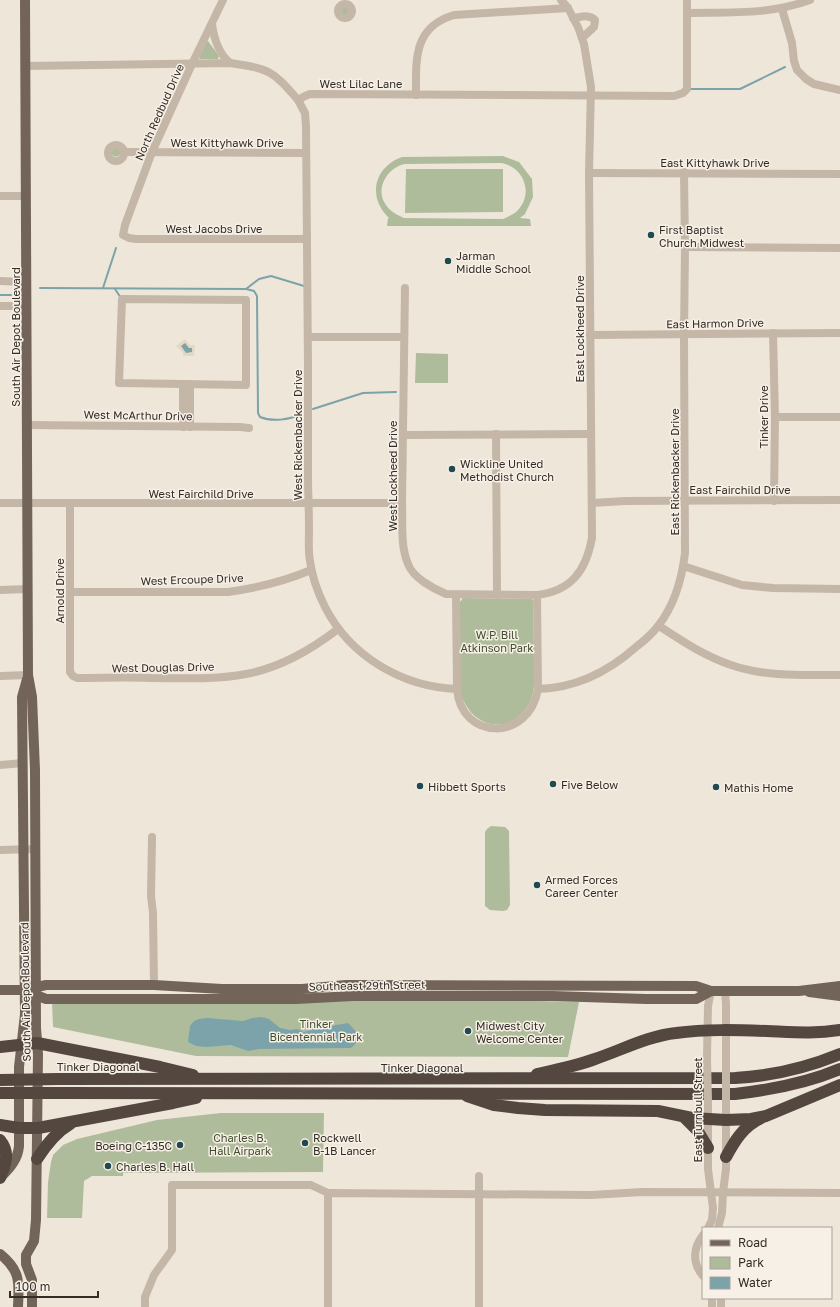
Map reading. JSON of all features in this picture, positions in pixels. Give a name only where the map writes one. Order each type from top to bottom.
[{"type":"highway","points":[[514,1080],[582,1064],[661,1036],[677,1033],[726,1031],[809,1033],[840,1030]]},
{"type":"highway","points":[[0,1047],[37,1043],[160,1067],[213,1080]]},
{"type":"highway","name":"Tinker Diagonal","points":[[0,1080],[514,1080],[757,1077],[797,1069],[840,1054]]},
{"type":"highway","points":[[0,1093],[735,1094],[771,1090],[840,1069]]},
{"type":"highway","points":[[726,1157],[734,1141],[751,1123],[840,1084]]},
{"type":"highway","points":[[0,1125],[19,1128],[38,1128],[173,1103],[214,1093]]},
{"type":"highway","points":[[456,1093],[494,1105],[518,1108],[545,1110],[658,1110],[684,1117],[708,1120],[751,1119],[766,1116]]},
{"type":"highway","points":[[684,1117],[697,1130],[708,1148]]},
{"type":"highway","points":[[37,1159],[46,1145],[56,1135],[76,1121]]},
{"type":"highway","points":[[0,1140],[5,1148],[7,1160],[0,1178]]},
{"type":"main road","name":"South Air Depot Boulevard","points":[[0,1178],[11,1166],[17,1156],[19,1146],[19,1066],[25,1014],[24,990],[35,770],[32,697],[28,675],[26,503],[25,0]]},
{"type":"main road","name":"South Air Depot Boulevard","points":[[26,1255],[34,1241],[35,1236],[38,1128],[36,991],[30,849],[24,781],[22,697],[28,675]]},
{"type":"main road","name":"Southeast 29th Street","points":[[36,991],[46,985],[154,985],[302,989],[353,985],[696,986],[711,991],[799,991],[840,986]]},
{"type":"main road","name":"Southeast 29th Street","points":[[0,990],[36,991],[46,999],[296,999],[354,996],[521,996],[696,999],[711,991]]},
{"type":"main road","name":"Southeast 29th Street","points":[[799,991],[840,996]]},
{"type":"main road","points":[[3,1257],[15,1260],[26,1255],[26,1264],[32,1280],[32,1307]]},
{"type":"main road","points":[[3,1257],[14,1269],[18,1278],[18,1307]]},
{"type":"street","name":"North Redbud Drive","points":[[123,235],[125,225],[152,152],[223,0]]},
{"type":"street","name":"East Lockheed Drive","points":[[497,595],[537,595],[551,593],[565,586],[578,574],[585,564],[590,551],[592,538],[589,172],[590,95],[588,65],[582,38],[568,8],[561,0]]},
{"type":"street","points":[[687,0],[687,13],[764,11],[782,9],[810,0]]},
{"type":"street","points":[[416,95],[416,61],[419,46],[424,35],[433,25],[444,18],[454,15],[568,8]]},
{"type":"street","points":[[782,9],[792,43],[794,61],[797,70],[806,79],[814,84],[840,90]]},
{"type":"street","name":"West Lilac Lane","points":[[298,100],[310,94],[674,96],[683,93],[687,89],[688,83],[687,13]]},
{"type":"street","points":[[573,18],[592,16],[596,20],[594,27],[582,38]]},
{"type":"street","points":[[212,23],[215,42],[224,58],[230,63]]},
{"type":"street","points":[[26,66],[230,63],[259,67],[270,72],[281,80],[298,100]]},
{"type":"street","name":"West Rickenbacker Drive","points":[[298,100],[305,113],[306,153],[309,559],[325,607],[338,629],[356,648],[393,674],[410,681],[447,689],[457,689]]},
{"type":"street","name":"West Kittyhawk Drive","points":[[124,152],[306,153]]},
{"type":"street","name":"East Kittyhawk Drive","points":[[589,172],[840,174]]},
{"type":"street","name":"East Rickenbacker Drive","points":[[538,689],[559,687],[576,683],[602,672],[625,657],[659,626],[670,607],[678,587],[683,566],[685,500],[684,172]]},
{"type":"street","points":[[0,196],[26,196]]},
{"type":"street","name":"West Jacobs Drive","points":[[123,235],[136,239],[307,239]]},
{"type":"street","points":[[685,247],[840,248]]},
{"type":"street","points":[[0,281],[26,282]]},
{"type":"street","name":"West Lockheed Drive","points":[[405,288],[402,503],[404,544],[408,566],[420,579],[434,589],[446,594],[497,595]]},
{"type":"street","points":[[122,299],[246,300],[246,385],[187,384],[119,383],[122,299]]},
{"type":"street","points":[[0,306],[26,306]]},
{"type":"street","name":"Tinker Drive","points":[[774,333],[774,501]]},
{"type":"street","name":"East Harmon Drive","points":[[590,335],[840,333]]},
{"type":"street","points":[[308,337],[404,337]]},
{"type":"street","points":[[187,384],[187,427]]},
{"type":"street","points":[[775,417],[840,417]]},
{"type":"street","name":"West McArthur Drive","points":[[27,425],[249,428]]},
{"type":"street","points":[[496,434],[497,595]]},
{"type":"street","points":[[403,435],[591,434]]},
{"type":"street","name":"East Fairchild Drive","points":[[592,503],[685,500],[840,500]]},
{"type":"street","name":"West Fairchild Drive","points":[[0,503],[402,503]]},
{"type":"street","name":"Arnold Drive","points":[[70,504],[70,672],[73,676]]},
{"type":"street","points":[[683,566],[742,585],[773,588],[840,589]]},
{"type":"street","name":"West Ercoupe Drive","points":[[71,592],[228,592],[252,588],[312,570]]},
{"type":"street","points":[[0,590],[27,589]]},
{"type":"street","points":[[456,595],[458,701],[470,718],[480,725],[498,728],[509,726],[524,718],[534,705],[538,689],[537,595]]},
{"type":"street","points":[[659,626],[688,646],[732,666],[774,674],[840,675]]},
{"type":"street","name":"West Douglas Drive","points":[[73,676],[78,678],[182,679],[246,674],[270,667],[303,652],[338,629]]},
{"type":"street","points":[[0,676],[28,675]]},
{"type":"street","points":[[0,765],[24,763]]},
{"type":"street","points":[[152,837],[151,896],[153,913],[154,985]]},
{"type":"street","points":[[0,850],[30,849]]},
{"type":"street","name":"East Turnbull Street","points":[[708,1227],[712,1220],[713,1208],[708,1169],[708,1006],[711,991]]},
{"type":"street","points":[[718,1227],[722,1213],[722,1192],[726,1169],[726,1031],[724,991]]},
{"type":"street","points":[[479,1176],[479,1307]]},
{"type":"street","points":[[145,1307],[145,1297],[154,1275],[172,1250],[172,1185],[311,1185],[328,1193],[591,1195],[642,1192],[840,1193]]},
{"type":"street","points":[[328,1193],[328,1307]]},
{"type":"street","points":[[702,1236],[697,1244],[695,1251],[697,1267],[702,1274]]},
{"type":"green space","points":[[345,5],[350,10],[345,15],[340,10]]},
{"type":"green space","points":[[208,41],[219,56],[218,59],[199,58],[206,42]]},
{"type":"green space","points":[[116,147],[121,152],[116,157],[111,152]]},
{"type":"green space","points":[[503,156],[519,162],[532,179],[533,197],[525,214],[520,218],[530,219],[531,226],[387,226],[389,218],[382,210],[378,201],[376,192],[377,183],[385,168],[392,162],[402,157]],"holes":[[[500,163],[508,165],[520,174],[525,187],[525,194],[519,209],[512,215],[503,219],[404,218],[390,209],[383,199],[382,186],[388,174],[393,169],[405,164]]]},
{"type":"green space","points":[[406,169],[503,169],[503,212],[405,213]]},
{"type":"green space","points":[[416,353],[448,354],[448,383],[415,383]]},
{"type":"green space","name":"W.P. Bill Atkinson Park","points":[[463,598],[532,599],[533,601],[533,693],[528,706],[523,712],[512,721],[505,724],[491,724],[480,720],[471,713],[460,693],[460,602]]},
{"type":"green space","points":[[491,826],[505,827],[509,831],[510,905],[507,910],[503,911],[490,910],[485,906],[485,832]]},
{"type":"green space","name":"Tinker Bicentennial Park","points":[[52,1001],[579,1002],[568,1057],[196,1056],[53,1027]]},
{"type":"green space","name":"Charles B. Hall Airpark","points":[[221,1113],[324,1113],[323,1172],[123,1173],[123,1176],[92,1176],[84,1181],[82,1218],[47,1218],[48,1182],[51,1162],[53,1155],[63,1145],[77,1139],[157,1120]]},
{"type":"shaded area","points":[[185,339],[190,345],[195,345],[194,356],[183,356],[183,353],[176,346]]},
{"type":"water","points":[[185,343],[189,348],[192,348],[192,352],[186,353],[181,346]]},
{"type":"water","points":[[262,1017],[269,1019],[280,1028],[290,1030],[297,1029],[304,1032],[321,1024],[325,1027],[348,1023],[356,1032],[358,1038],[351,1048],[259,1049],[248,1051],[231,1045],[206,1047],[196,1046],[188,1042],[190,1026],[194,1021],[199,1019],[207,1018],[243,1021]]},
{"type":"waterway","points":[[691,89],[740,89],[785,67]]},
{"type":"waterway","points":[[103,288],[116,248]]},
{"type":"waterway","points":[[246,289],[259,279],[271,276],[304,286]]},
{"type":"waterway","points":[[40,288],[246,289],[254,291],[257,296],[258,413],[260,417],[275,420],[286,419],[301,414]]},
{"type":"waterway","points":[[115,289],[121,298]]},
{"type":"waterway","points":[[0,295],[11,295]]},
{"type":"waterway","points":[[313,409],[363,393],[396,392]]},
{"type":"place","name":"First Baptist Church Midwest","points":[[651,235]]},
{"type":"place","name":"Jarman Middle School","points":[[448,261]]},
{"type":"place","name":"Wickline United Methodist Church","points":[[452,469]]},
{"type":"place","name":"Five Below","points":[[553,784]]},
{"type":"place","name":"Hibbett Sports","points":[[420,786]]},
{"type":"place","name":"Mathis Home","points":[[716,787]]},
{"type":"place","name":"Armed Forces Career Center","points":[[537,885]]},
{"type":"place","name":"Midwest City Welcome Center","points":[[468,1031]]},
{"type":"place","name":"Rockwell B-1B Lancer","points":[[305,1143]]},
{"type":"place","name":"Boeing C-135C","points":[[180,1145]]},
{"type":"place","name":"Charles B. Hall","points":[[108,1166]]}]
